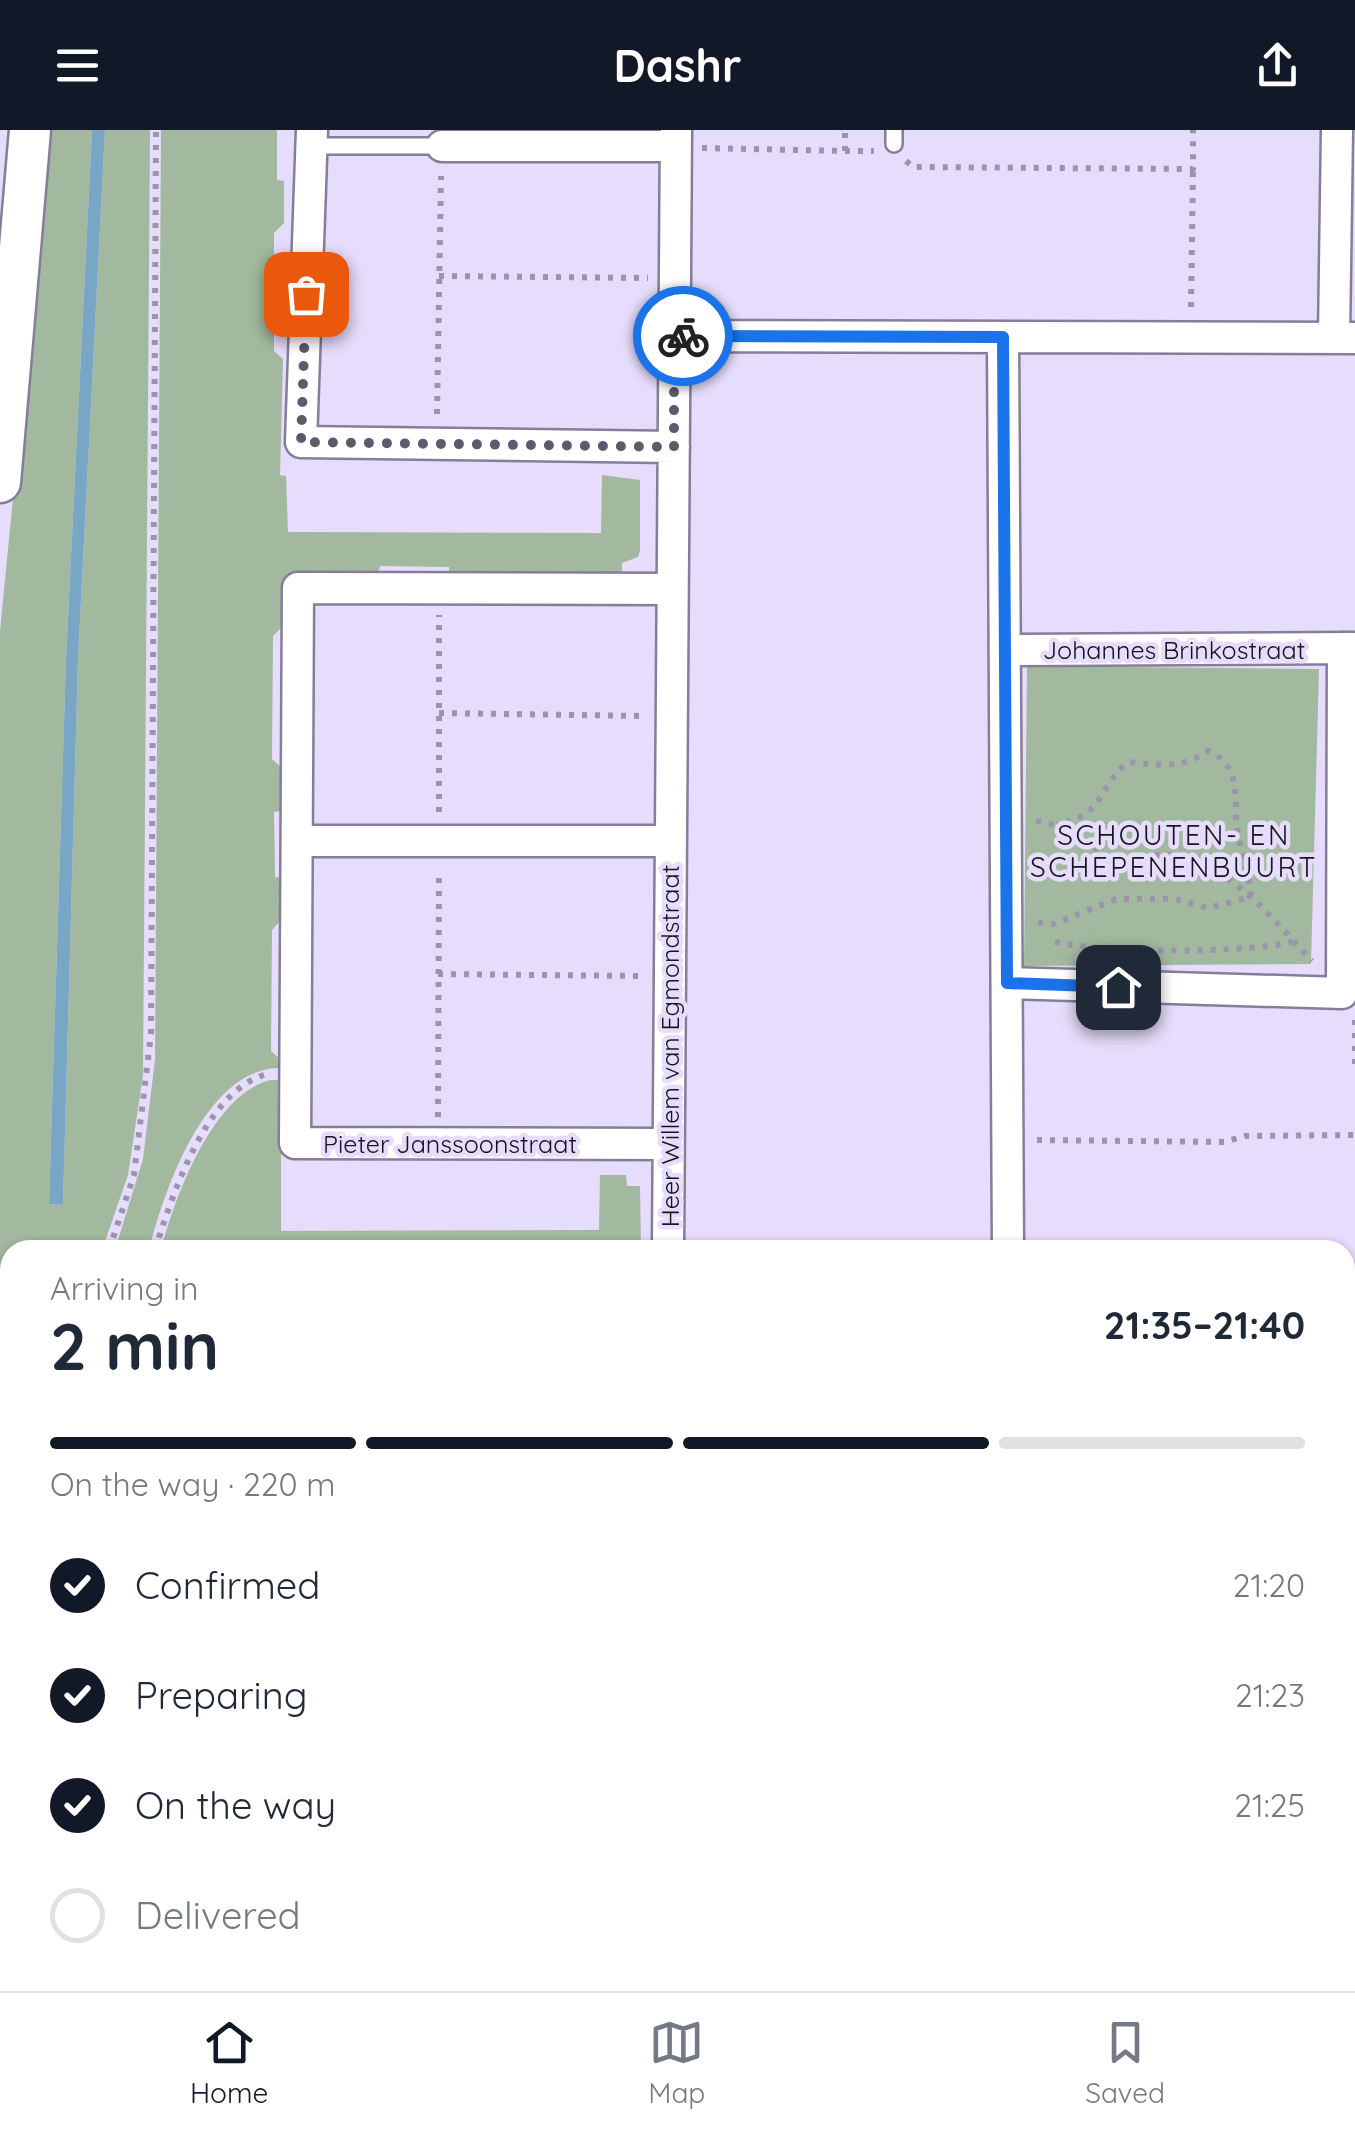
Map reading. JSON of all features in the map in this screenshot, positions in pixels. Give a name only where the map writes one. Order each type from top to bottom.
[{"type":"main road","points":[[0,482],[30,130]]},
{"type":"street","points":[[674,336],[1345,338],[1337,130]]},
{"type":"street","points":[[312,138],[301,442],[674,447]]},
{"type":"street","points":[[442,146],[676,138]]},
{"type":"street","name":"Heer Willem van Egmondstraat","points":[[668,1240],[676,138]]},
{"type":"street","points":[[1003,337],[1008,1240]]},
{"type":"street","name":"Pieter Janssoonstraat","points":[[668,1144],[294,1143],[296,841],[298,588],[672,589]]},
{"type":"street","name":"Johannes Brinkostraat","points":[[1006,650],[1349,648],[1342,993]]},
{"type":"street","name":"Heer Willem van Egmondstraat","points":[[296,841],[670,842]]},
{"type":"street","points":[[1007,983],[1342,993]]},
{"type":"lane","points":[[312,138],[442,146]]},
{"type":"path","points":[[111,1240],[134,1175],[150,1060],[156,130]]},
{"type":"path","points":[[676,138],[845,151],[845,130]]},
{"type":"path","points":[[1190,337],[1193,130]]},
{"type":"path","points":[[894,141],[913,167],[1192,168]]},
{"type":"path","points":[[437,446],[442,146]]},
{"type":"path","points":[[440,276],[675,278]]},
{"type":"path","points":[[439,713],[671,716]]},
{"type":"path","points":[[1006,818],[1057,824],[1075,822],[1093,810],[1128,762],[1172,766],[1190,763],[1208,751],[1222,756],[1234,776],[1237,831],[1249,870],[1250,897]]},
{"type":"path","points":[[1038,831],[1040,822]]},
{"type":"path","points":[[1057,824],[1112,861],[1177,856],[1200,864],[1250,897],[1354,1002],[1355,1069]]},
{"type":"path","points":[[1030,914],[1039,924],[1054,924],[1074,912],[1116,899],[1174,899],[1208,908],[1250,897]]},
{"type":"path","points":[[1054,942],[1208,950],[1274,947],[1294,942]]},
{"type":"path","points":[[438,974],[670,977]]},
{"type":"path","points":[[160,1240],[186,1168],[218,1112],[243,1083],[266,1074],[295,1073]]},
{"type":"path","points":[[1008,1140],[1224,1142],[1245,1136],[1355,1135]]},
{"type":"green space","points":[[49,130],[92,130],[66,659],[49,1204],[63,1205],[78,659],[105,130],[150,130],[143,1075],[128,1175],[105,1240],[0,1240],[0,631]]},
{"type":"green space","points":[[161,130],[277,130],[277,180],[284,181],[284,223],[274,233],[274,351],[283,359],[280,475],[286,476],[288,532],[601,533],[602,475],[640,480],[640,551],[638,557],[622,563],[622,575],[449,574],[449,567],[380,566],[378,573],[293,574],[284,580],[282,627],[273,636],[272,759],[282,768],[281,811],[274,812],[275,877],[281,878],[281,920],[272,930],[271,1051],[281,1060],[280,1068],[254,1073],[230,1088],[210,1110],[178,1166],[152,1240],[118,1240],[143,1159],[155,1059]]},
{"type":"green space","points":[[1027,666],[1319,669],[1311,964],[1024,966]]},
{"type":"green space","points":[[281,1080],[281,1231],[599,1230],[600,1175],[626,1175],[627,1186],[640,1186],[641,1240],[164,1240],[199,1151],[230,1105],[249,1089]]},
{"type":"water","points":[[92,130],[105,130],[78,659],[63,1205],[49,1204],[66,659]]},
{"type":"way so far","points":[[306,294],[301,442],[674,447],[674,336],[683,336]]},
{"type":"district","name":"SCHOUTEN- EN SCHEPENENBUURT","points":[[1174,850]]},
{"type":"route","points":[[683,336],[1003,337],[1007,983],[1118,987]]}]
